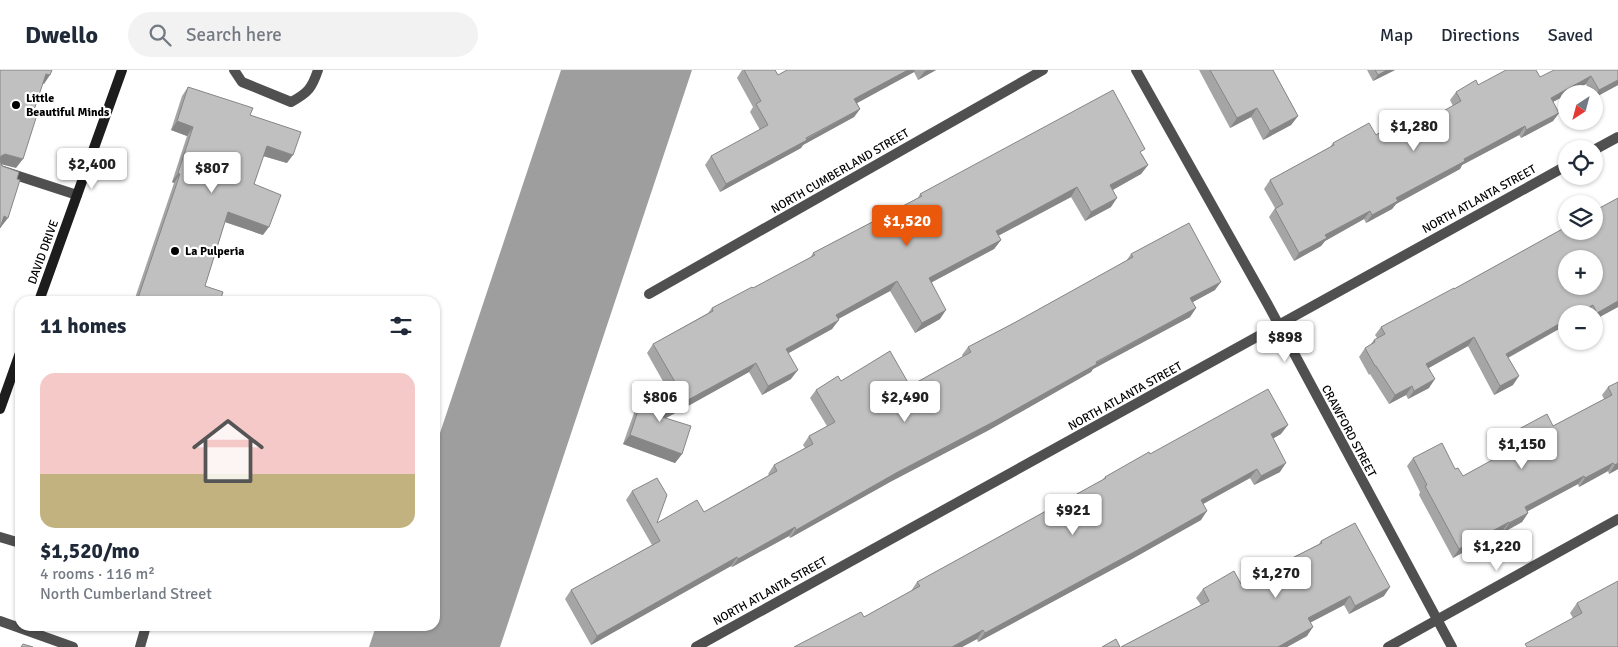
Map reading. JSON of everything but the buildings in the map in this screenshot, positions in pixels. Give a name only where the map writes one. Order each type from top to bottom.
[{"type":"main road","name":"DAVID DRIVE","points":[[41,296],[122,70]]},
{"type":"main road","points":[[0,409],[15,367]]},
{"type":"street","points":[[234,70],[242,82],[291,102],[304,95],[312,85],[318,70]]},
{"type":"street","name":"NORTH CUMBERLAND STREET","points":[[649,294],[1043,70]]},
{"type":"street","name":"CRAWFORD STREET","points":[[1136,70],[1268,303],[1278,325],[1452,647]]},
{"type":"street","points":[[1603,145],[1618,137]]},
{"type":"street","points":[[0,170],[77,195]]},
{"type":"street","name":"NORTH ATLANTA STREET","points":[[698,646],[1558,170]]},
{"type":"street","points":[[1388,647],[1618,519]]},
{"type":"street","points":[[0,537],[15,542]]},
{"type":"street","points":[[0,621],[15,626]]},
{"type":"street","points":[[28,631],[73,647]]},
{"type":"street","points":[[140,647],[145,631]]},
{"type":"shaded area","points":[[561,70],[692,70],[500,647],[369,647],[374,631],[440,631],[440,433]]},
{"type":"place","name":"Little Beautiful Minds","points":[[16,105]]},
{"type":"place","name":"La Pulperia","points":[[175,251]]}]
